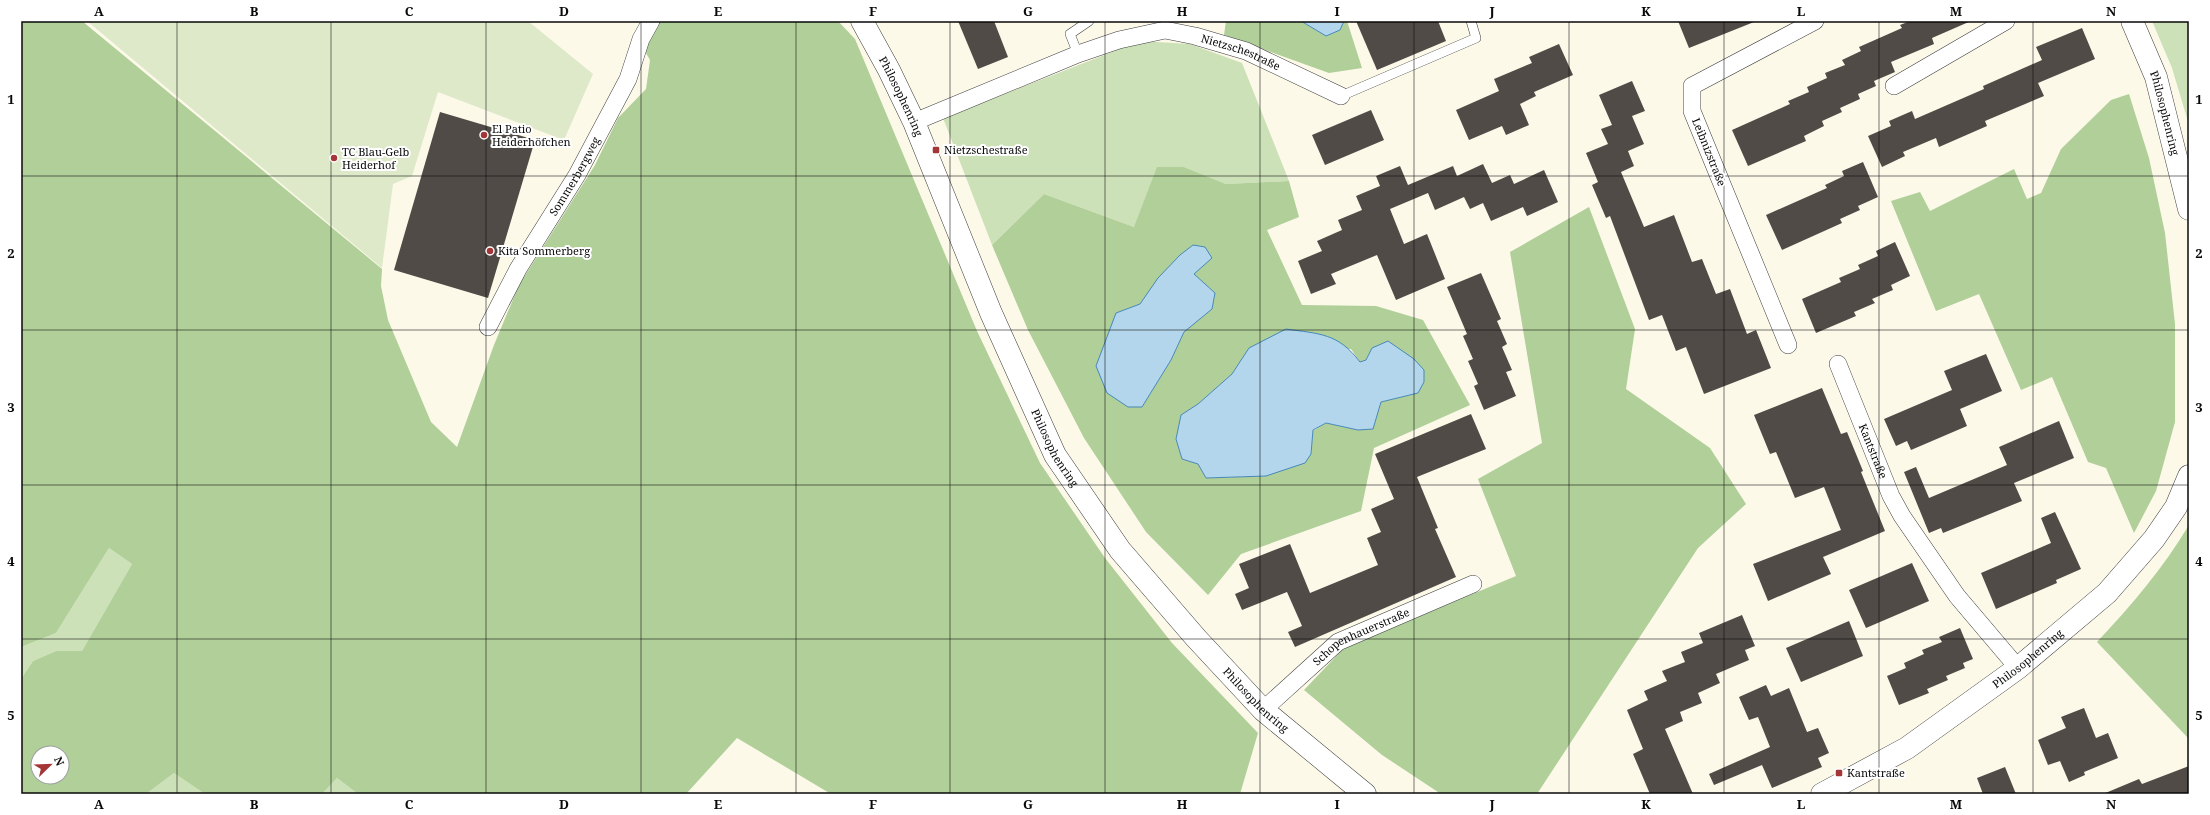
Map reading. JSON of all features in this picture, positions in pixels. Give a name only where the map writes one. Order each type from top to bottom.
[{"type":"street","name":"Sommerbergweg","points":[[488,327],[518,269],[576,175],[628,79],[641,39],[651,21]]},
{"type":"street","name":"Philosophenring","points":[[862,21],[889,70],[914,122],[991,314],[1056,455],[1120,550],[1196,638],[1263,710],[1364,794]]},
{"type":"street","name":"Leibnizstraße","points":[[1788,345],[1692,111],[1692,86],[1815,21]]},
{"type":"street","points":[[1894,86],[2006,21]]},
{"type":"street","name":"Philosophenring","points":[[2132,21],[2156,77],[2189,209]]},
{"type":"street","name":"Nietzschestraße","points":[[914,122],[1078,54],[1163,26],[1246,51],[1341,96]]},
{"type":"street","name":"Kantstraße","points":[[1838,364],[1892,496],[1902,516],[1957,596],[2018,668]]},
{"type":"street","name":"Philosophenring","points":[[1822,794],[1907,748],[2018,668],[2107,593],[2154,539],[2176,507],[2189,476]]},
{"type":"street","name":"Schopenhauerstraße","points":[[1263,710],[1338,642],[1473,584]]},
{"type":"lane","points":[[1078,54],[1070,34],[1089,21]]},
{"type":"lane","name":"Nietzschestraße","points":[[1341,96],[1476,38],[1471,21]]},
{"type":"green space","points":[[21,21],[82,21],[382,269],[381,286],[388,320],[431,422],[457,447],[494,345],[519,285],[595,165],[618,118],[646,89],[650,60],[642,46],[659,21],[838,21],[855,39],[977,331],[1040,463],[1105,558],[1172,643],[1258,733],[1240,794],[831,794],[737,738],[686,794],[358,794],[337,778],[322,794],[205,794],[174,773],[146,794],[21,794],[21,679],[33,661],[56,651],[82,651],[132,564],[109,548],[56,633],[21,647]]},
{"type":"green space","name":"TC Blau-Gelb Heiderhof","points":[[87,21],[528,21],[593,74],[564,140],[438,92],[412,176],[393,184],[382,268]]},
{"type":"green space","points":[[1226,21],[1301,21],[1326,36],[1339,30],[1344,21],[1347,21],[1362,68],[1329,73],[1224,35]]},
{"type":"green space","points":[[2152,21],[2189,21],[2189,125],[2172,68]]},
{"type":"green space","points":[[1140,41],[1190,44],[1242,63],[1289,181],[1226,184],[1184,167],[1134,227],[1044,194],[992,245],[943,118]]},
{"type":"green space","points":[[2129,94],[2149,158],[2165,233],[2175,324],[2175,422],[2156,491],[2134,533],[2106,468],[2088,462],[2052,377],[2021,390],[1979,294],[1936,311],[1891,201],[1920,192],[1930,211],[2014,169],[2027,199],[2041,193],[2061,149],[2111,100]]},
{"type":"green space","points":[[1157,167],[1184,167],[1226,184],[1289,181],[1299,217],[1267,230],[1302,305],[1376,306],[1423,320],[1470,405],[1374,448],[1361,511],[1241,554],[1208,595],[1146,532],[1084,438],[1028,330],[992,245],[1044,194],[1134,227]],"holes":[[[1193,274],[1215,293],[1212,308],[1184,332],[1171,360],[1142,407],[1116,313],[1140,304]],[[1249,348],[1351,349],[1360,362],[1366,360],[1372,348],[1418,393],[1381,402],[1358,430],[1326,423],[1313,431],[1311,454],[1266,476],[1206,478],[1198,464],[1182,459],[1176,439],[1181,415],[1198,404],[1232,374]]]},
{"type":"green space","points":[[1589,207],[1635,329],[1626,389],[1710,448],[1746,504],[1698,548],[1537,794],[1441,794],[1382,755],[1304,690],[1345,647],[1516,576],[1478,479],[1542,443],[1510,252]]},
{"type":"green space","points":[[2189,525],[2189,739],[2097,642],[2146,586],[2169,556]]},
{"type":"green space","points":[[109,548],[132,564],[82,651],[56,651],[33,661],[21,679],[21,647],[56,633]]},
{"type":"green space","points":[[174,773],[205,794],[146,794]]},
{"type":"green space","points":[[337,778],[358,794],[322,794]]},
{"type":"water","points":[[1301,21],[1344,21],[1340,30],[1326,36]]},
{"type":"water","points":[[1193,245],[1205,247],[1212,258],[1194,274],[1215,293],[1212,309],[1184,332],[1171,360],[1142,407],[1128,407],[1107,393],[1096,366],[1116,313],[1140,304],[1158,278],[1180,255]]},
{"type":"water","points":[[1286,329],[1328,336],[1344,345],[1360,362],[1366,360],[1372,348],[1388,341],[1414,359],[1424,370],[1424,382],[1418,393],[1381,402],[1373,429],[1358,430],[1326,423],[1313,430],[1311,454],[1305,463],[1266,476],[1206,478],[1198,464],[1182,459],[1176,439],[1181,415],[1198,404],[1232,374],[1249,348]]},
{"type":"building","points":[[958,21],[994,21],[1008,57],[978,69]]},
{"type":"building","points":[[1356,21],[1438,21],[1446,41],[1377,70]]},
{"type":"building","points":[[1678,21],[1754,21],[1754,22],[1689,48]]},
{"type":"building","points":[[1910,21],[1971,21],[1932,38],[1934,44],[1891,62],[1895,72],[1874,81],[1876,86],[1858,94],[1860,99],[1840,108],[1842,112],[1822,121],[1824,126],[1804,136],[1806,141],[1748,166],[1732,130],[1790,104],[1788,101],[1809,92],[1807,87],[1827,78],[1825,73],[1845,65],[1842,60],[1861,51],[1859,47],[1902,28],[1900,25]]},
{"type":"building","points":[[2082,28],[2095,59],[2038,83],[2044,96],[1985,121],[1987,126],[1939,147],[1936,138],[1903,152],[1905,156],[1882,167],[1868,136],[1891,126],[1889,121],[1912,111],[1915,119],[1984,89],[1983,86],[2042,60],[2036,47]]},
{"type":"building","points":[[1559,44],[1573,75],[1534,92],[1536,96],[1520,104],[1529,125],[1506,135],[1502,126],[1469,140],[1456,110],[1499,91],[1494,79],[1532,63],[1529,57]]},
{"type":"building","points":[[1632,81],[1645,111],[1632,116],[1644,144],[1628,151],[1634,166],[1621,172],[1644,227],[1674,215],[1692,262],[1702,259],[1716,294],[1730,289],[1747,334],[1756,330],[1771,368],[1704,394],[1686,347],[1676,351],[1662,315],[1649,320],[1610,216],[1606,218],[1592,185],[1598,182],[1586,153],[1608,144],[1601,129],[1612,125],[1599,95]]},
{"type":"building","points":[[1371,110],[1384,140],[1325,165],[1312,135]]},
{"type":"building","points":[[440,112],[535,140],[488,298],[394,270]]},
{"type":"building","points":[[1863,162],[1878,197],[1858,206],[1860,210],[1840,219],[1842,223],[1782,250],[1766,215],[1827,188],[1825,185],[1844,176],[1842,171]]},
{"type":"building","points":[[1483,164],[1492,183],[1510,175],[1514,184],[1544,170],[1558,202],[1527,216],[1523,207],[1491,221],[1483,203],[1470,209],[1464,197],[1435,210],[1428,193],[1390,209],[1404,244],[1427,234],[1445,279],[1396,300],[1377,255],[1331,274],[1336,284],[1311,294],[1298,261],[1322,251],[1317,241],[1342,230],[1338,220],[1362,210],[1356,196],[1380,186],[1376,176],[1400,166],[1408,185],[1453,166],[1457,176]]},
{"type":"building","points":[[1895,242],[1910,276],[1891,285],[1893,290],[1872,299],[1875,303],[1854,312],[1856,316],[1816,333],[1802,299],[1841,282],[1839,278],[1860,269],[1858,265],[1878,256],[1876,251]]},
{"type":"building","points":[[1481,273],[1501,319],[1497,321],[1507,344],[1502,347],[1512,370],[1506,372],[1516,396],[1484,410],[1474,386],[1478,384],[1468,361],[1473,359],[1463,336],[1467,334],[1447,287]]},
{"type":"building","points":[[1986,354],[2002,391],[1960,409],[1967,426],[1911,450],[1907,441],[1896,446],[1884,419],[1952,390],[1944,371]]},
{"type":"building","points":[[1822,388],[1841,434],[1847,432],[1863,471],[1861,472],[1885,531],[1823,557],[1831,574],[1768,601],[1753,564],[1841,530],[1824,487],[1795,498],[1776,452],[1770,454],[1754,415]]},
{"type":"building","points":[[1471,414],[1486,449],[1417,477],[1438,528],[1435,529],[1456,577],[1295,647],[1288,632],[1302,626],[1287,592],[1242,610],[1235,594],[1249,588],[1239,564],[1290,544],[1310,593],[1378,565],[1367,538],[1381,532],[1371,509],[1394,499],[1375,454]]},
{"type":"building","points":[[2059,421],[2074,458],[2014,483],[2022,501],[1943,533],[1941,528],[1929,533],[1904,472],[1916,467],[1929,498],[2007,465],[1999,447]]},
{"type":"building","points":[[2055,512],[2081,569],[2056,580],[2057,583],[1996,609],[1981,573],[2051,543],[2041,518]]},
{"type":"building","points":[[1912,563],[1929,601],[1866,628],[1849,590]]},
{"type":"building","points":[[1742,615],[1755,646],[1745,650],[1749,660],[1716,674],[1720,683],[1698,693],[1702,703],[1680,712],[1683,721],[1665,729],[1693,794],[1650,794],[1633,754],[1643,749],[1627,710],[1648,700],[1644,691],[1667,681],[1662,671],[1685,662],[1681,652],[1703,643],[1699,633]]},
{"type":"building","points":[[1849,621],[1863,656],[1801,682],[1786,648]]},
{"type":"building","points":[[1960,628],[1973,659],[1963,663],[1965,668],[1946,676],[1948,680],[1927,689],[1929,693],[1899,705],[1887,676],[1906,668],[1904,663],[1924,654],[1922,650],[1942,642],[1939,637]]},
{"type":"building","points":[[1766,685],[1771,696],[1789,688],[1807,732],[1818,728],[1829,753],[1818,758],[1822,767],[1772,788],[1762,765],[1714,785],[1709,774],[1770,747],[1758,717],[1749,720],[1739,697]]},
{"type":"building","points":[[2084,708],[2096,738],[2108,733],[2118,758],[2084,772],[2085,775],[2069,782],[2060,761],[2048,765],[2038,740],[2066,728],[2061,717]]},
{"type":"building","points":[[2189,766],[2189,794],[2103,794],[2139,779],[2142,784]]},
{"type":"building","points":[[2005,767],[2016,794],[1983,794],[1977,778]]},
{"type":"place","name":"El Patio Heiderhöfchen","points":[[484,135]]},
{"type":"place","name":"Nietzschestraße","points":[[936,150]]},
{"type":"place","name":"TC Blau-Gelb Heiderhof","points":[[334,158]]},
{"type":"place","name":"Kita Sommerberg","points":[[490,251]]},
{"type":"place","name":"Kantstraße","points":[[1839,773]]}]
